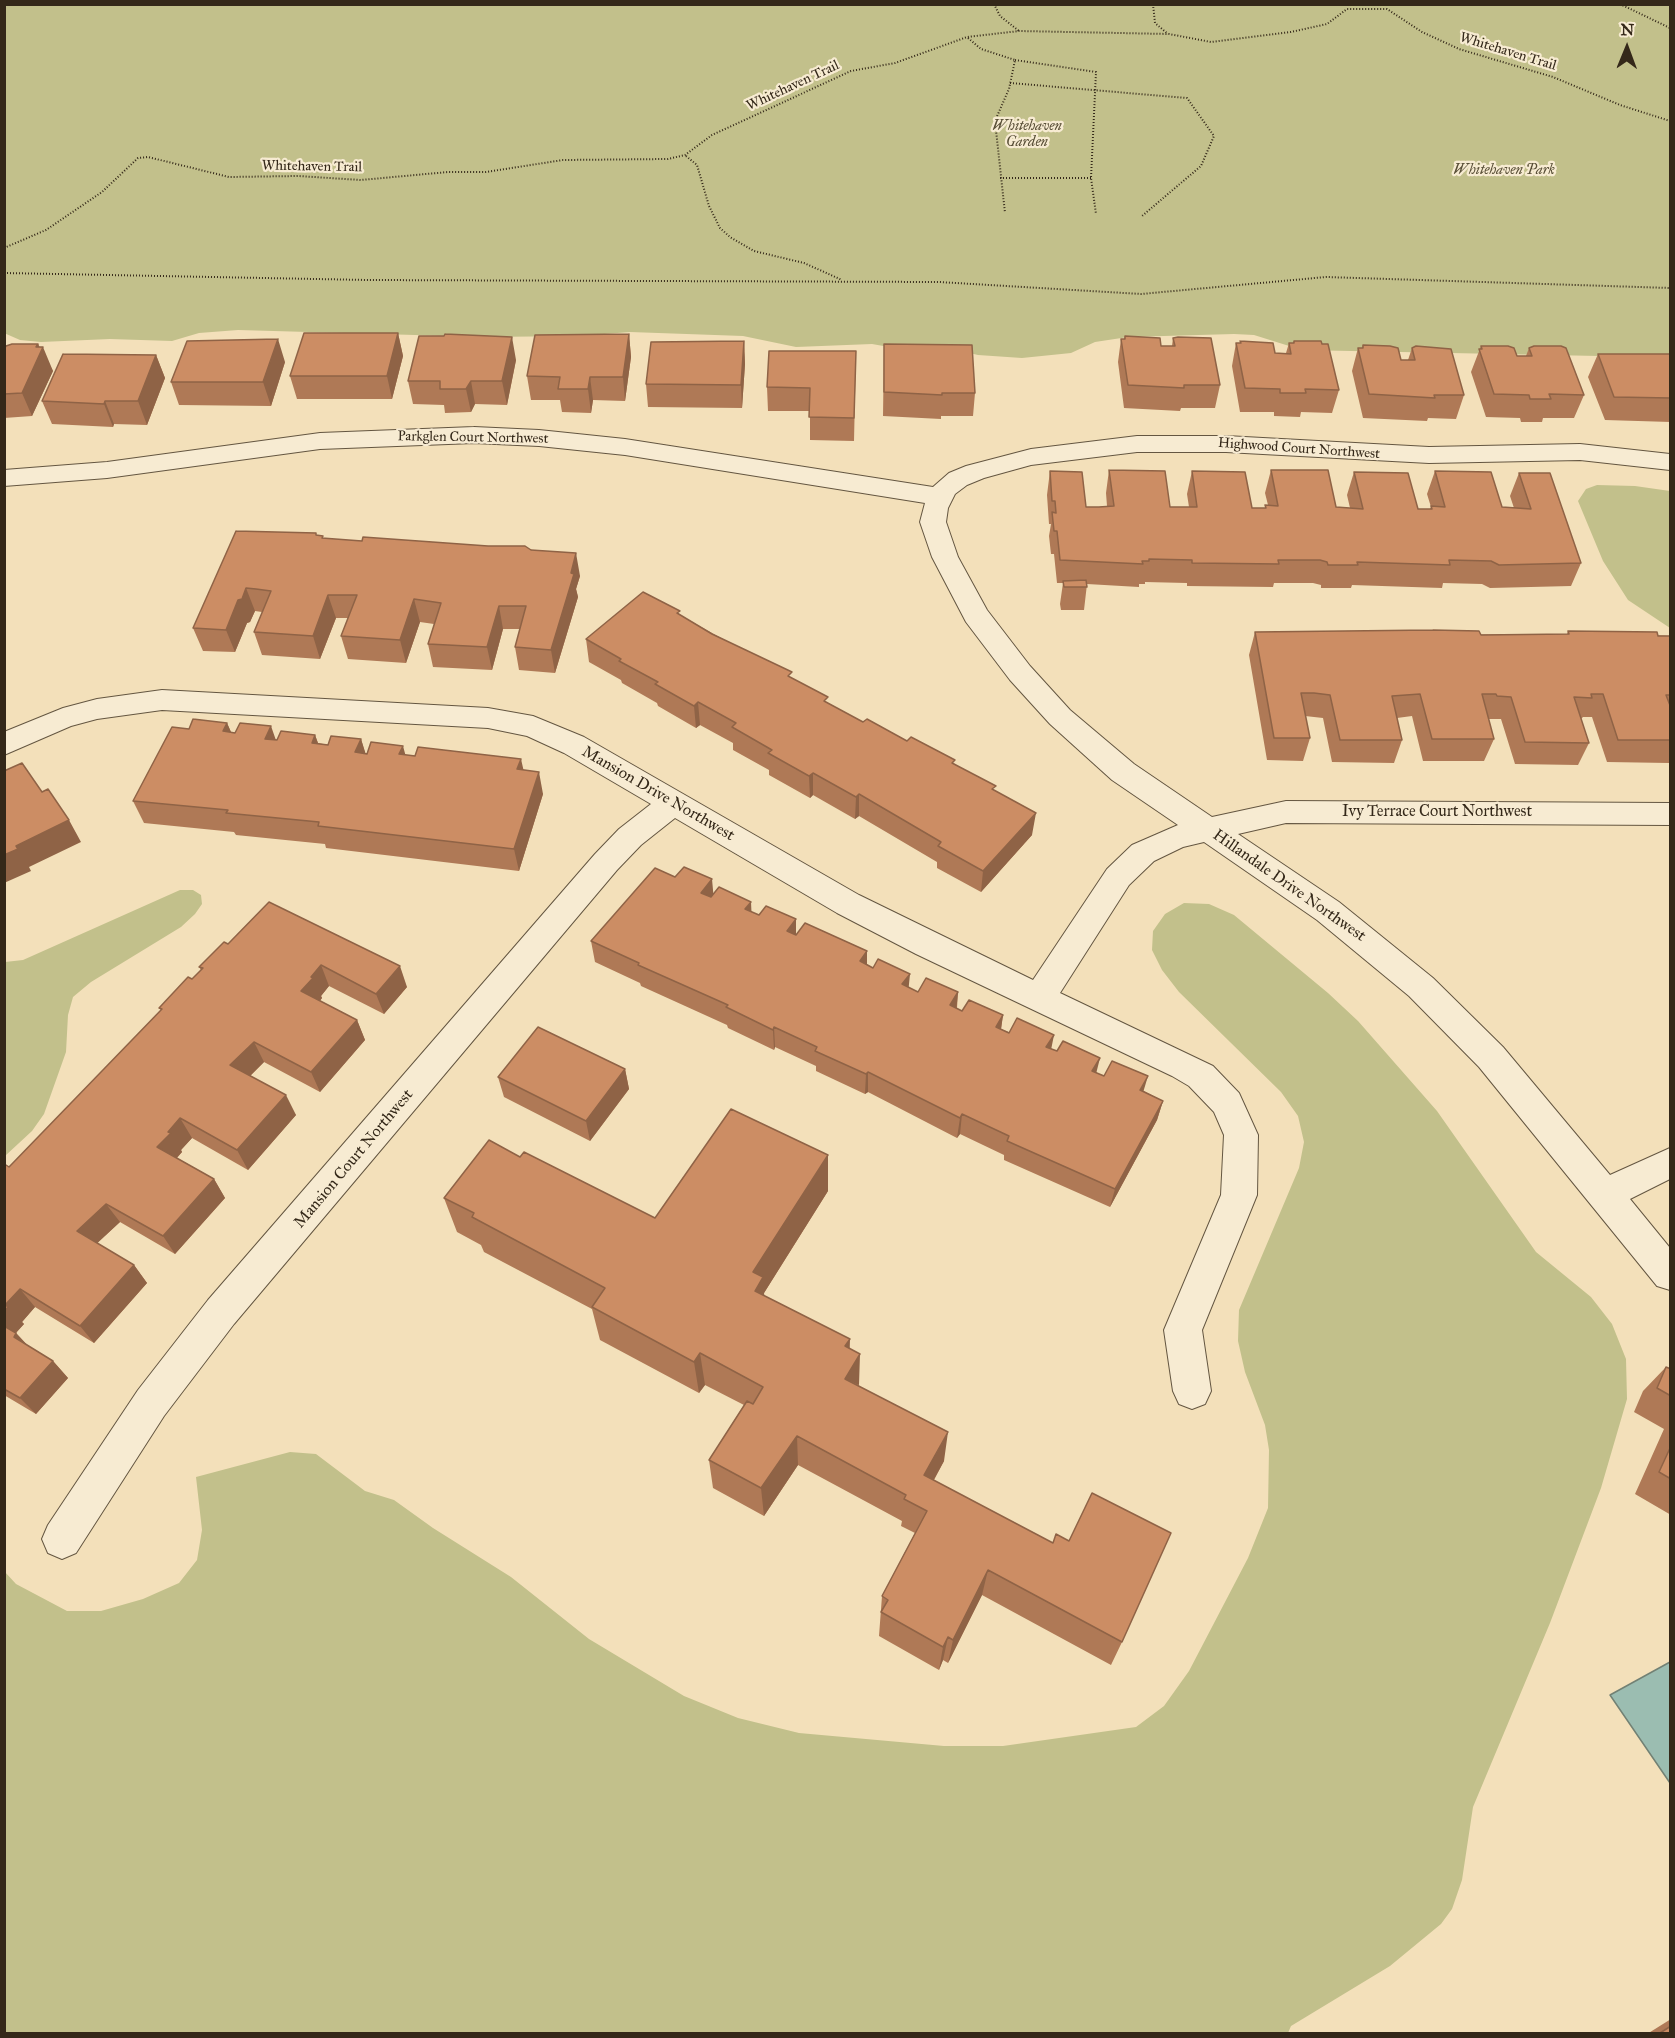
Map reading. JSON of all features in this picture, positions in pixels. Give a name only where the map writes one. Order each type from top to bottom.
[{"type":"street","name":"Parkglen Court Northwest","points":[[4,478],[107,470],[236,450],[320,441],[474,435],[539,438],[626,447],[940,497]]},
{"type":"street","name":"Highwood Court Northwest","points":[[940,497],[958,479],[1012,461],[1067,451],[1137,444],[1226,444],[1357,453],[1429,455],[1580,452],[1671,462]]},
{"type":"street","name":"Hillandale Drive Northwest","points":[[940,497],[935,508],[935,532],[958,586],[996,645],[1059,717],[1089,745],[1142,786],[1347,925],[1421,987],[1491,1057],[1671,1274]]},
{"type":"street","name":"Mansion Drive Northwest","points":[[4,744],[31,730],[86,712],[129,703],[162,700],[488,718],[555,735],[848,904],[927,945],[1039,998]]},
{"type":"street","name":"Mansion Court Northwest","points":[[62,1539],[151,1403],[221,1312],[606,862],[630,837],[674,802]]},
{"type":"street","name":"Ivy Terrace Court Northwest","points":[[1206,828],[1286,812],[1671,814]]},
{"type":"street","points":[[1192,1391],[1182,1330],[1239,1195],[1241,1135],[1236,1119],[1227,1103],[1201,1076],[1039,998],[1118,877],[1130,864],[1158,844],[1206,828]]},
{"type":"street","points":[[1605,1194],[1671,1163]]},
{"type":"path","points":[[994,4],[1000,16],[1019,31]]},
{"type":"path","points":[[1154,4],[1155,23],[1169,34]]},
{"type":"path","points":[[1383,4],[1387,9]]},
{"type":"path","points":[[1620,4],[1671,28]]},
{"type":"path","name":"Whitehaven Trail","points":[[4,248],[46,230],[102,192],[138,159],[148,157],[229,177],[298,176],[361,180],[448,172],[486,172],[563,160],[668,159],[685,155],[712,135],[772,109],[824,81],[851,71],[895,63],[939,45],[968,37],[1019,31],[1169,34],[1211,42],[1264,36],[1327,24],[1347,9],[1387,9],[1422,32],[1459,49],[1553,77],[1620,105],[1671,121]]},
{"type":"path","points":[[968,37],[981,49],[1015,60],[1096,72],[1091,178],[1096,214]]},
{"type":"path","points":[[1005,213],[994,121],[1010,83],[1015,60]]},
{"type":"path","points":[[1010,83],[1187,98],[1214,136],[1201,166],[1142,216]]},
{"type":"path","points":[[685,155],[693,159],[697,165],[709,206],[720,228],[730,237],[754,251],[804,262],[844,281]]},
{"type":"path","points":[[1000,178],[1091,178]]},
{"type":"path","points":[[4,273],[368,280],[939,282],[1141,294],[1326,277],[1671,288]]},
{"type":"green space","name":"Whitehaven Park","points":[[4,5],[1670,5],[1670,354],[1599,356],[1302,350],[1254,335],[1234,334],[1128,337],[1095,342],[1071,353],[1022,358],[978,355],[961,351],[906,350],[872,344],[796,347],[743,336],[630,332],[579,336],[486,337],[238,330],[199,333],[172,341],[110,339],[41,342],[20,340],[4,333]]},
{"type":"green space","points":[[1597,485],[1635,486],[1670,491],[1670,628],[1628,600],[1603,561],[1578,501],[1586,489]]},
{"type":"green space","points":[[180,890],[193,890],[201,895],[202,904],[195,914],[181,927],[91,982],[73,997],[68,1015],[66,1052],[44,1114],[32,1131],[5,1156],[5,962],[23,960]]},
{"type":"green space","points":[[1184,903],[1209,904],[1234,915],[1358,1021],[1437,1111],[1536,1252],[1591,1297],[1612,1324],[1626,1359],[1627,1399],[1601,1488],[1550,1623],[1473,1807],[1462,1880],[1452,1909],[1441,1924],[1390,1966],[1291,2026],[1288,2033],[5,2033],[5,1572],[16,1584],[67,1611],[101,1611],[143,1599],[179,1583],[197,1560],[202,1530],[196,1477],[290,1452],[316,1454],[365,1491],[394,1500],[433,1528],[511,1577],[589,1639],[684,1696],[738,1718],[799,1733],[944,1746],[1003,1746],[1136,1727],[1164,1706],[1189,1671],[1248,1558],[1268,1508],[1269,1450],[1265,1425],[1245,1372],[1238,1341],[1239,1310],[1299,1168],[1304,1142],[1298,1116],[1281,1092],[1179,992],[1162,970],[1152,950],[1153,931],[1165,914]]},
{"type":"water","points":[[1670,1662],[1670,1783],[1610,1695]]},
{"type":"building","points":[[304,333],[398,333],[387,376],[290,376]]},
{"type":"building","points":[[445,334],[512,337],[502,381],[471,381],[466,389],[440,389],[440,381],[408,381],[419,336],[444,336]]},
{"type":"building","points":[[629,334],[623,377],[590,377],[588,389],[558,389],[560,377],[527,376],[535,335]]},
{"type":"building","points":[[1125,336],[1160,338],[1161,346],[1175,346],[1173,338],[1178,337],[1211,338],[1220,385],[1184,385],[1184,388],[1128,385],[1121,339],[1125,339]]},
{"type":"building","points":[[278,339],[263,382],[171,382],[187,341]]},
{"type":"building","points":[[744,341],[741,385],[646,384],[651,342]]},
{"type":"building","points":[[1240,341],[1273,343],[1275,353],[1291,354],[1289,343],[1294,343],[1294,341],[1321,341],[1322,344],[1328,344],[1339,390],[1305,389],[1306,393],[1280,393],[1280,389],[1245,388],[1236,343],[1241,343]]},
{"type":"building","points":[[38,344],[36,347],[43,347],[22,393],[4,394],[4,350],[6,346]]},
{"type":"building","points":[[884,344],[972,345],[975,393],[942,393],[942,395],[884,392]]},
{"type":"building","points":[[1363,345],[1398,348],[1401,360],[1415,360],[1412,348],[1416,346],[1451,349],[1464,395],[1434,395],[1435,398],[1369,394],[1358,348],[1363,348]]},
{"type":"building","points":[[1481,346],[1508,346],[1514,348],[1517,356],[1532,356],[1529,348],[1534,346],[1566,348],[1584,395],[1549,394],[1551,399],[1530,399],[1529,395],[1494,394],[1479,349],[1482,349]]},
{"type":"building","points":[[769,351],[856,351],[854,418],[809,417],[810,388],[767,387]]},
{"type":"building","points":[[63,354],[156,355],[138,401],[105,401],[104,404],[42,401]]},
{"type":"building","points":[[1598,354],[1671,354],[1671,398],[1614,397]]},
{"type":"building","points":[[1109,470],[1165,471],[1170,507],[1197,507],[1192,471],[1245,472],[1252,508],[1266,508],[1265,505],[1278,506],[1271,470],[1328,470],[1336,507],[1363,509],[1354,472],[1408,473],[1418,509],[1432,509],[1431,506],[1445,507],[1435,471],[1491,472],[1502,507],[1531,509],[1519,473],[1550,473],[1581,563],[1499,565],[1491,561],[1449,560],[1450,565],[1357,562],[1358,565],[1328,565],[1327,562],[1320,560],[1278,560],[1279,564],[1192,563],[1192,560],[1149,559],[1149,561],[1142,561],[1143,564],[1060,560],[1057,531],[1054,531],[1052,512],[1056,513],[1055,501],[1052,501],[1050,471],[1082,472],[1086,507],[1099,507],[1114,506]]},
{"type":"building","points":[[236,531],[316,533],[316,535],[323,536],[322,538],[362,541],[363,537],[488,546],[525,546],[531,550],[576,553],[571,573],[574,574],[551,650],[515,647],[526,606],[499,606],[487,647],[428,644],[441,603],[414,599],[400,640],[341,636],[357,595],[328,595],[313,636],[254,632],[271,591],[246,588],[242,599],[238,600],[226,630],[193,628]]},
{"type":"building","points":[[1086,580],[1087,587],[1064,587],[1063,581]]},
{"type":"building","points":[[643,592],[680,611],[677,613],[712,634],[792,672],[788,676],[828,697],[824,701],[863,722],[867,719],[907,741],[911,737],[955,760],[952,763],[996,786],[992,789],[1036,813],[983,871],[938,846],[941,842],[859,794],[856,797],[813,773],[809,776],[768,753],[772,750],[732,727],[736,723],[698,702],[694,706],[655,684],[658,682],[619,661],[621,659],[586,639]]},
{"type":"building","points":[[1479,631],[1481,635],[1569,634],[1568,631],[1657,632],[1658,636],[1671,636],[1671,695],[1666,695],[1671,708],[1671,740],[1618,740],[1603,694],[1591,694],[1592,698],[1574,697],[1589,743],[1525,742],[1511,697],[1496,694],[1482,694],[1494,739],[1432,739],[1420,694],[1392,696],[1402,740],[1340,740],[1330,695],[1314,693],[1301,693],[1310,738],[1274,738],[1255,632]]},
{"type":"building","points":[[193,719],[227,723],[223,731],[235,733],[240,723],[271,726],[265,739],[277,740],[281,731],[315,735],[312,743],[328,745],[331,736],[361,739],[355,752],[367,754],[371,742],[403,746],[399,754],[415,756],[418,747],[521,759],[517,769],[539,772],[514,849],[318,826],[319,822],[226,813],[228,810],[133,801],[172,727],[189,729]]},
{"type":"building","points":[[22,763],[42,792],[48,789],[69,820],[16,846],[18,849],[4,855],[4,771]]},
{"type":"building","points":[[684,867],[712,879],[701,893],[711,897],[719,887],[751,902],[745,909],[759,915],[766,906],[796,919],[787,931],[796,935],[805,923],[867,951],[860,961],[873,968],[878,959],[910,974],[902,984],[918,992],[926,978],[958,992],[950,1005],[962,1011],[969,1000],[1003,1015],[996,1027],[1009,1033],[1017,1018],[1054,1035],[1046,1047],[1057,1051],[1063,1041],[1100,1058],[1092,1071],[1104,1076],[1112,1061],[1148,1076],[1140,1090],[1163,1101],[1115,1189],[1007,1141],[1009,1136],[962,1114],[960,1118],[868,1072],[866,1074],[815,1051],[817,1047],[774,1027],[773,1030],[726,1007],[728,1005],[638,965],[639,963],[591,941],[655,868],[675,877]]},
{"type":"building","points":[[269,902],[400,966],[376,994],[321,965],[301,991],[357,1020],[311,1072],[254,1042],[230,1065],[286,1095],[237,1150],[180,1118],[168,1132],[171,1133],[157,1147],[214,1179],[163,1236],[106,1204],[77,1231],[134,1265],[80,1326],[20,1289],[5,1305],[8,1307],[4,1311],[4,1167],[6,1165],[9,1167],[162,1009],[159,1008],[188,977],[192,979],[203,968],[199,967],[224,942],[228,944]]},
{"type":"building","points":[[538,1027],[625,1069],[586,1121],[498,1077]]},
{"type":"building","points":[[731,1109],[828,1155],[753,1272],[763,1277],[755,1291],[850,1339],[845,1346],[860,1354],[845,1379],[948,1432],[924,1475],[1053,1543],[1056,1534],[1069,1541],[1092,1493],[1171,1533],[1122,1642],[988,1570],[953,1640],[948,1637],[943,1647],[881,1612],[888,1600],[882,1596],[927,1511],[904,1499],[906,1495],[797,1436],[761,1488],[709,1460],[747,1401],[753,1404],[763,1387],[700,1353],[694,1362],[592,1307],[605,1288],[472,1217],[474,1213],[444,1198],[489,1140],[520,1157],[524,1152],[655,1218]]},
{"type":"building","points":[[4,1326],[16,1333],[14,1337],[53,1361],[20,1398],[4,1389]]},
{"type":"building","points":[[1666,1367],[1671,1369],[1671,1396],[1657,1388]]},
{"type":"building","points":[[1671,1446],[1671,1479],[1659,1472]]},
{"type":"building","points":[[1671,2026],[1671,2034],[1660,2034],[1660,2033]]},
{"type":"park label","name":"Whitehaven Garden","points":[[1027,136]]}]
